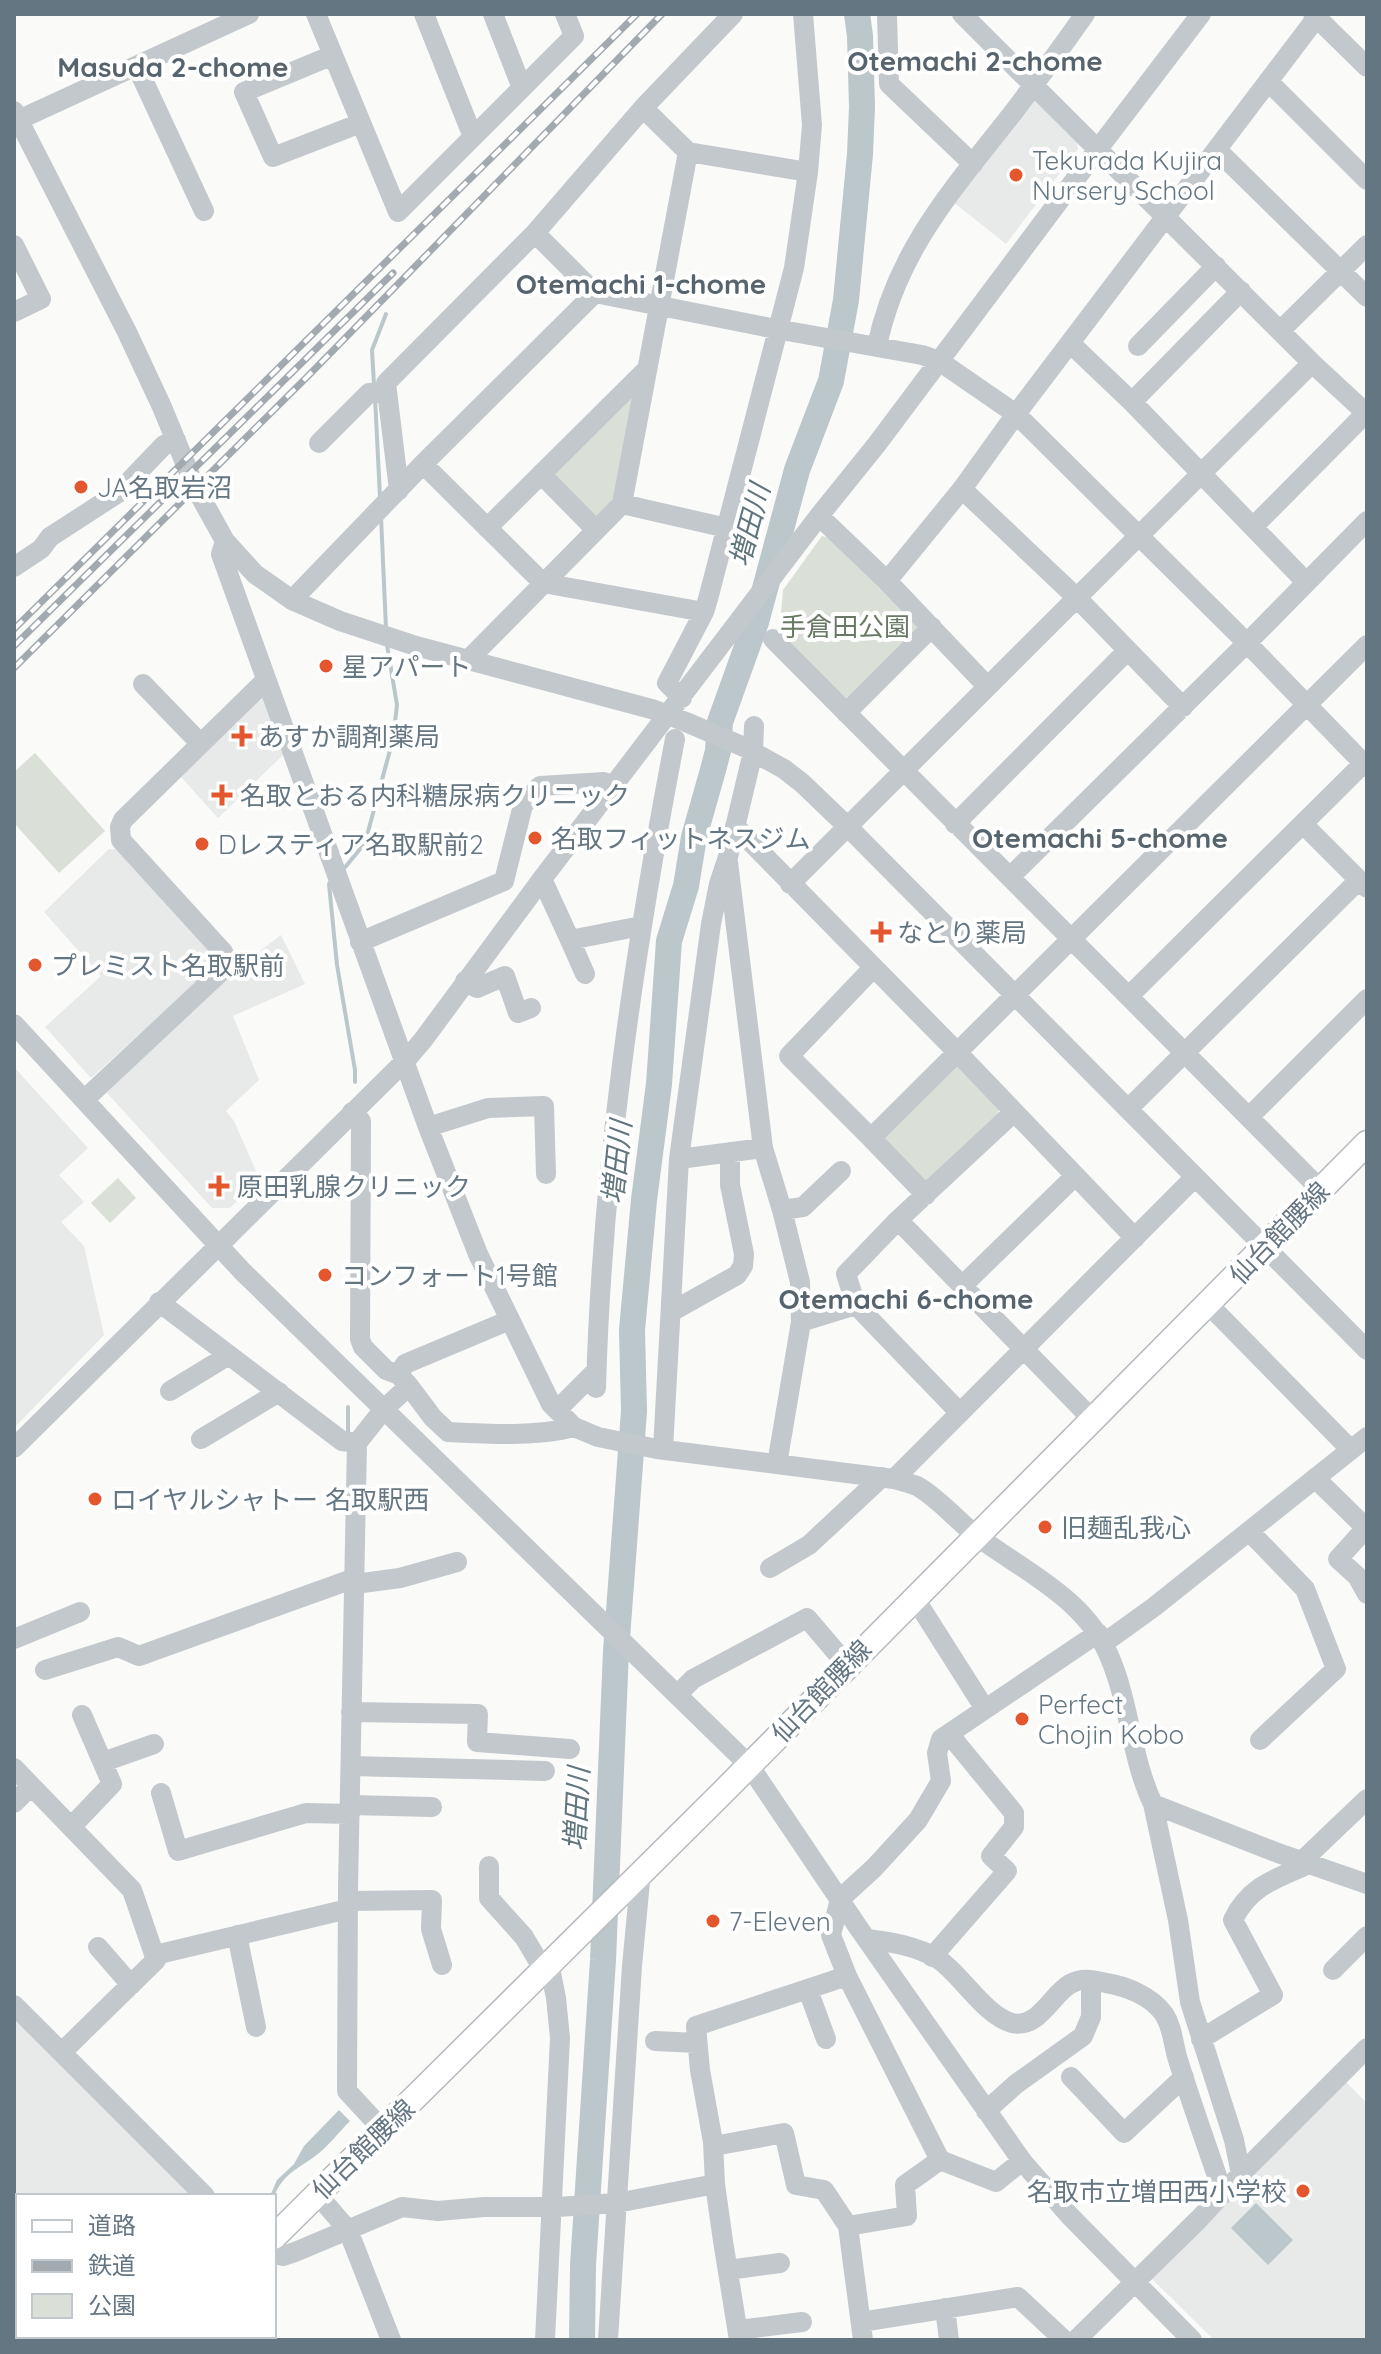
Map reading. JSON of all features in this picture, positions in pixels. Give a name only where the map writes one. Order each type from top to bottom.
[{"type":"main road","name":"仙台館腰線","points":[[276,2235],[1209,1305],[1367,1143]]},
{"type":"street","points":[[249,14],[137,67],[15,118],[127,332],[195,487],[225,541],[255,574],[292,600],[340,621],[677,725],[748,750],[784,769],[848,827],[1367,1350]]},
{"type":"street","points":[[316,14],[398,212],[574,36],[565,14]]},
{"type":"street","points":[[424,14],[473,137]]},
{"type":"street","points":[[493,14],[522,88]]},
{"type":"street","points":[[319,443],[380,392],[535,233],[643,108],[733,14]]},
{"type":"street","points":[[686,692],[667,683],[704,612],[794,268],[812,125],[803,14]]},
{"type":"street","points":[[887,14],[889,84],[973,164]]},
{"type":"street","points":[[962,14],[1366,414],[1253,527]]},
{"type":"street","points":[[877,346],[894,287],[927,223],[1035,85],[1085,14]]},
{"type":"street","points":[[557,1410],[596,1380],[608,1202],[641,926],[677,725],[686,692],[1201,14]]},
{"type":"street","points":[[887,581],[962,489],[1315,16],[1367,67]]},
{"type":"street","points":[[333,55],[244,92],[273,157],[361,123]]},
{"type":"street","points":[[137,67],[204,211]]},
{"type":"street","points":[[1268,81],[1367,180]]},
{"type":"street","points":[[643,108],[688,152],[808,172]]},
{"type":"street","points":[[1217,150],[1367,297]]},
{"type":"street","points":[[469,659],[622,504],[688,152]]},
{"type":"street","points":[[535,233],[595,293],[877,346],[939,361],[1016,414],[1366,764],[1129,996]]},
{"type":"street","points":[[14,245],[41,299],[14,312]]},
{"type":"street","points":[[1281,330],[1367,245]]},
{"type":"street","points":[[1138,346],[1216,266]]},
{"type":"street","points":[[1132,402],[1241,291]]},
{"type":"street","points":[[292,600],[595,293]]},
{"type":"street","points":[[1071,344],[1132,402],[1306,582]]},
{"type":"street","points":[[790,884],[1312,363]]},
{"type":"street","points":[[487,528],[646,370]]},
{"type":"street","points":[[380,392],[394,495]]},
{"type":"street","points":[[14,567],[41,549],[50,537],[118,493],[164,445],[176,440]]},
{"type":"street","points":[[423,464],[543,583],[704,612]]},
{"type":"street","points":[[541,474],[596,530]]},
{"type":"street","points":[[962,489],[1077,598],[1183,707]]},
{"type":"street","points":[[622,504],[727,528]]},
{"type":"street","points":[[819,516],[887,581],[987,686]]},
{"type":"street","points":[[1010,877],[1367,521]]},
{"type":"street","points":[[225,541],[221,554],[428,1127],[478,1254],[551,1404],[574,1427],[598,1437],[660,1449],[888,1478],[916,1486],[976,1535],[1077,1609],[1101,1638],[1118,1678],[1144,1786],[1153,1804],[1178,1920],[1190,2002],[1234,2140],[1241,2174]]},
{"type":"street","points":[[846,713],[932,627]]},
{"type":"street","points":[[773,639],[1321,1190]]},
{"type":"street","points":[[871,1138],[1367,645]]},
{"type":"street","points":[[955,824],[1128,650]]},
{"type":"street","points":[[84,1100],[227,966],[223,952],[121,840],[119,834],[123,820],[266,680]]},
{"type":"street","points":[[143,684],[200,743]]},
{"type":"street","points":[[14,1448],[405,1061],[649,738],[677,725]]},
{"type":"street","points":[[660,1449],[679,1159],[711,924],[735,826],[754,726]]},
{"type":"street","points":[[649,738],[670,766]]},
{"type":"street","points":[[360,942],[504,881],[523,805],[540,786],[604,782],[612,787]]},
{"type":"street","points":[[1128,1109],[1363,884],[1303,824]]},
{"type":"street","points":[[735,826],[1135,1238]]},
{"type":"street","points":[[728,857],[763,1148],[800,1282],[801,1322],[777,1464]]},
{"type":"street","points":[[542,879],[585,974]]},
{"type":"street","points":[[570,940],[641,926]]},
{"type":"street","points":[[873,968],[789,1056],[926,1195]]},
{"type":"street","points":[[465,981],[477,988],[505,976],[518,1013]]},
{"type":"street","points":[[1249,1117],[1367,999]]},
{"type":"street","points":[[14,1024],[217,1246],[749,1765],[1022,2161],[1069,2215],[1192,2340]]},
{"type":"street","points":[[428,1127],[488,1108],[544,1106],[546,1174]]},
{"type":"street","points":[[352,1112],[361,1121],[360,1339],[363,1347],[386,1370],[404,1380],[433,1418],[448,1432],[558,1431],[574,1427]]},
{"type":"street","points":[[960,1413],[856,1305],[846,1274],[898,1220],[1013,1113]]},
{"type":"street","points":[[679,1159],[763,1148]]},
{"type":"street","points":[[671,1312],[737,1275],[743,1266],[744,1254],[730,1185],[730,1152]]},
{"type":"street","points":[[782,1210],[803,1207],[841,1171]]},
{"type":"street","points":[[962,1286],[1075,1176]]},
{"type":"street","points":[[770,1568],[809,1545],[960,1413],[1195,1177]]},
{"type":"street","points":[[898,1220],[1093,1420]]},
{"type":"street","points":[[159,1302],[350,1442]]},
{"type":"street","points":[[801,1322],[856,1305]]},
{"type":"street","points":[[1022,2161],[996,2182],[940,2160],[847,1976],[831,1935],[840,1899],[874,1868],[918,1820],[941,1781],[937,1753],[941,1739],[1154,1607],[1359,1443],[1209,1305]]},
{"type":"street","points":[[383,2130],[347,2091],[345,1908],[355,1581],[350,1442],[384,1409],[404,1380],[405,1364],[510,1320]]},
{"type":"street","points":[[170,1391],[229,1355]]},
{"type":"street","points":[[201,1439],[279,1392]]},
{"type":"street","points":[[1315,1478],[1366,1528],[1338,1559],[1357,1576],[1367,1594]]},
{"type":"street","points":[[1249,1531],[1305,1589],[1336,1669],[1260,1740]]},
{"type":"street","points":[[45,1670],[118,1647],[139,1656],[355,1581],[400,1578],[457,1562]]},
{"type":"street","points":[[914,1597],[985,1709]]},
{"type":"street","points":[[14,1639],[80,1612]]},
{"type":"street","points":[[677,1695],[693,1679],[807,1618],[847,1665]]},
{"type":"street","points":[[351,1712],[478,1714],[477,1742],[570,1749]]},
{"type":"street","points":[[72,1826],[112,1784],[82,1715]]},
{"type":"street","points":[[932,1957],[1007,1871],[991,1856],[1014,1827],[1014,1813],[949,1734]]},
{"type":"street","points":[[103,1762],[154,1744]]},
{"type":"street","points":[[351,1766],[545,1771]]},
{"type":"street","points":[[14,1768],[132,1890],[156,1960],[62,2052]]},
{"type":"street","points":[[14,1803],[31,1786]]},
{"type":"street","points":[[161,1793],[178,1851],[306,1813],[432,1807]]},
{"type":"street","points":[[1201,2039],[1273,1995],[1233,1920],[1239,1906],[1257,1888],[1306,1862],[1367,1799]]},
{"type":"street","points":[[1153,1804],[1367,1884]]},
{"type":"street","points":[[489,1866],[489,1898],[546,1966],[556,1998],[560,2038],[545,2340]]},
{"type":"street","points":[[608,2340],[637,1875]]},
{"type":"street","points":[[155,1955],[345,1908],[432,1900],[431,1929],[442,1965]]},
{"type":"street","points":[[237,1935],[256,2027]]},
{"type":"street","points":[[1333,1970],[1367,1936]]},
{"type":"street","points":[[867,1939],[919,1950],[939,1960],[992,2011],[1012,2023],[1030,2021],[1069,1984],[1084,1979],[1112,1984],[1150,1998],[1164,2014],[1172,2031],[1177,2056],[1223,2194]]},
{"type":"street","points":[[98,1947],[131,1985]]},
{"type":"street","points":[[802,2322],[739,2335],[715,2184],[714,2146],[700,2070],[696,2026],[847,1976]]},
{"type":"street","points":[[986,2111],[1016,2084],[1083,2036],[1091,2017],[1091,1980]]},
{"type":"street","points":[[808,1990],[826,2039]]},
{"type":"street","points":[[14,2005],[203,2194]]},
{"type":"street","points":[[655,2041],[697,2043]]},
{"type":"street","points":[[1076,2340],[1367,2048]]},
{"type":"street","points":[[1071,2077],[1124,2133],[1184,2077]]},
{"type":"street","points":[[714,2146],[784,2133],[796,2185],[824,2190],[848,2226],[862,2331],[945,2308],[1018,2297],[1064,2340]]},
{"type":"street","points":[[848,2226],[907,2216],[905,2185],[940,2160]]},
{"type":"street","points":[[276,2254],[283,2256],[295,2252],[402,2207],[438,2211],[617,2203],[715,2184]]},
{"type":"street","points":[[317,2194],[348,2230],[391,2340]]},
{"type":"street","points":[[728,2270],[780,2263]]},
{"type":"street","points":[[945,2308],[949,2340]]},
{"type":"shaded area","name":"Tekurada Kujira Nursery School","points":[[1031,99],[1037,100],[1077,141],[1078,149],[1006,244],[952,201]]},
{"type":"shaded area","points":[[263,692],[284,754],[218,818],[181,777]]},
{"type":"shaded area","points":[[109,849],[118,849],[214,956],[214,967],[91,1078],[45,1027],[101,976],[44,912]]},
{"type":"shaded area","points":[[281,935],[305,984],[233,1016],[259,1080],[226,1111],[234,1121],[260,1180],[230,1208],[212,1208],[106,1092],[245,962]]},
{"type":"shaded area","points":[[14,1067],[88,1148],[59,1175],[84,1202],[61,1222],[84,1246],[104,1335],[14,1428]]},
{"type":"shaded area","points":[[14,2017],[190,2194],[16,2194],[16,2338],[141,2338],[14,2340]]},
{"type":"shaded area","name":"名取市立増田西小学校","points":[[1346,2082],[1367,2103],[1367,2340],[1214,2340],[1152,2279]]},
{"type":"shaded area","points":[[339,2110],[350,2121],[323,2149],[286,2178],[275,2194],[271,2194],[277,2180],[294,2164],[304,2146]]},
{"type":"shaded area","points":[[1256,2203],[1293,2240],[1268,2265],[1231,2228]]},
{"type":"green space","points":[[626,397],[634,400],[617,500],[598,518],[591,518],[554,479],[553,470]]},
{"type":"green space","name":"手倉田公園","points":[[822,536],[829,538],[915,619],[918,633],[851,698],[839,698],[779,636],[783,590]]},
{"type":"green space","points":[[35,753],[105,831],[59,873],[14,823],[14,772]]},
{"type":"green space","points":[[952,1066],[962,1067],[998,1106],[999,1116],[930,1183],[923,1182],[882,1138]]},
{"type":"green space","points":[[118,1178],[136,1198],[110,1223],[91,1203]]},
{"type":"waterway","name":"増田川","points":[[582,2340],[583,2265],[603,1960],[616,1651],[634,1411],[632,1330],[659,1084],[669,941],[686,886],[694,837],[718,751],[720,722],[756,622],[797,470],[831,381],[846,300],[860,154],[862,107],[857,14]]},
{"type":"waterway","points":[[374,385],[372,350],[386,314]]},
{"type":"waterway","points":[[375,398],[380,497]]},
{"type":"waterway","points":[[381,517],[386,628]]},
{"type":"waterway","points":[[342,871],[365,843],[393,739],[397,705],[387,645]]},
{"type":"waterway","points":[[331,881],[337,965],[355,1082]]},
{"type":"waterway","points":[[348,1407],[348,1435]]},
{"type":"railway","points":[[14,629],[637,14]]},
{"type":"railway","points":[[14,668],[309,375],[662,14]]},
{"type":"railway","points":[[14,646],[393,273]]},
{"type":"place","name":"Tekurada Kujira Nursery School","points":[[1016,175]]},
{"type":"place","name":"JA名取岩沼","points":[[81,487]]},
{"type":"place","name":"星アパート","points":[[326,666]]},
{"type":"place","name":"あすか調剤薬局","points":[[242,736]]},
{"type":"place","name":"名取とおる内科糖尿病クリニック","points":[[222,795]]},
{"type":"place","name":"名取フィットネスジム","points":[[535,838]]},
{"type":"place","name":"Dレスティア名取駅前2","points":[[202,844]]},
{"type":"place","name":"なとり薬局","points":[[881,932]]},
{"type":"place","name":"プレミスト名取駅前","points":[[35,965]]},
{"type":"place","name":"原田乳腺クリニック","points":[[219,1186]]},
{"type":"place","name":"コンフォート1号館","points":[[325,1275]]},
{"type":"place","name":"ロイヤルシャトー 名取駅西","points":[[95,1499]]},
{"type":"place","name":"旧麺乱我心","points":[[1045,1527]]},
{"type":"place","name":"Perfect Chojin Kobo","points":[[1022,1719]]},
{"type":"place","name":"7-Eleven","points":[[713,1921]]},
{"type":"place","name":"名取市立増田西小学校","points":[[1303,2191]]},
{"type":"district","name":"Otemachi 2-chome","points":[[975,60]]},
{"type":"district","name":"Masuda 2-chome","points":[[173,66]]},
{"type":"district","name":"Otemachi 1-chome","points":[[641,283]]},
{"type":"district","name":"Otemachi 5-chome","points":[[1100,837]]},
{"type":"district","name":"Otemachi 6-chome","points":[[906,1298]]}]
